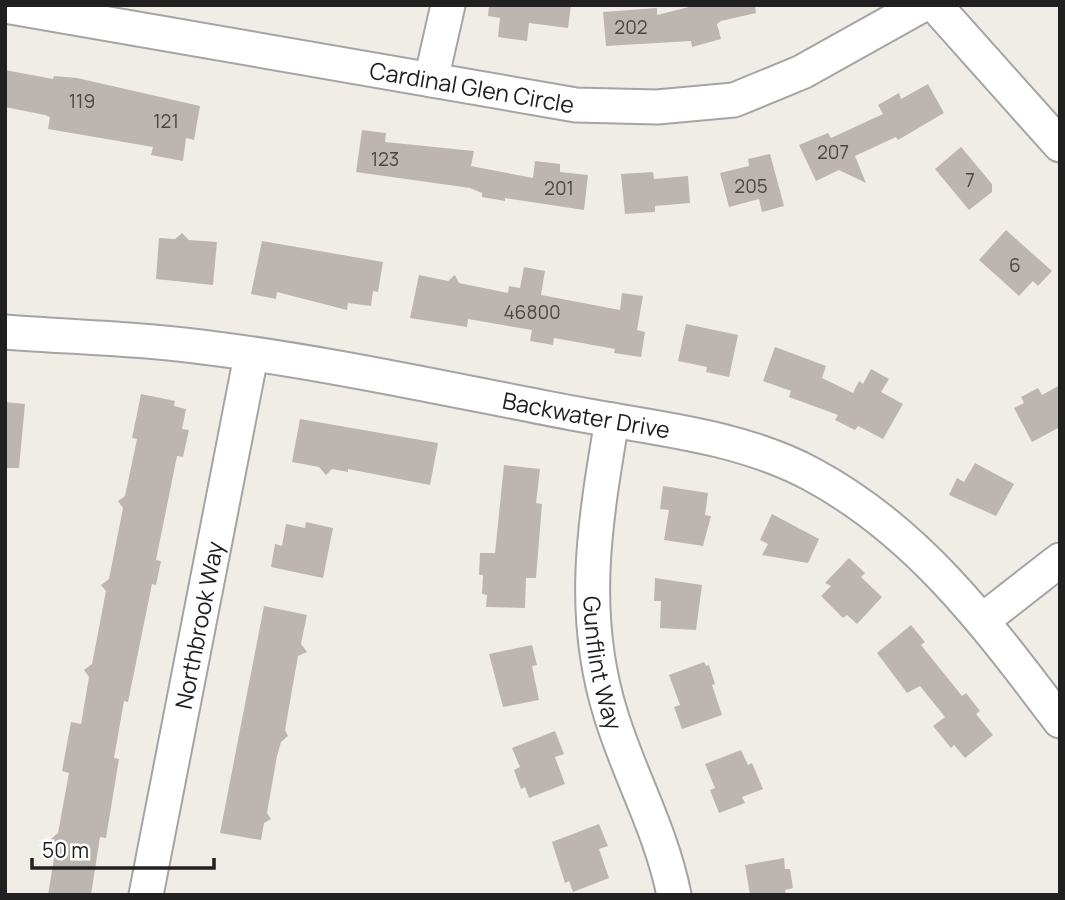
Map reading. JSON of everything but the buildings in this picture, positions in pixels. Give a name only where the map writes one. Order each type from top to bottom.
[{"type":"street","points":[[431,80],[448,5]]},
{"type":"street","name":"Cardinal Glen Circle","points":[[5,6],[576,105],[657,107],[734,100],[802,72],[922,5]]},
{"type":"street","points":[[935,5],[1060,145]]},
{"type":"street","name":"Backwater Drive","points":[[5,332],[194,346],[366,374],[752,448],[812,474],[887,522],[943,575],[983,620],[1060,721]]},
{"type":"street","name":"Northbrook Way","points":[[146,895],[251,356]]},
{"type":"street","name":"Gunflint Way","points":[[612,420],[594,530],[591,609],[593,646],[610,713],[649,809],[667,861],[674,895]]},
{"type":"street","points":[[983,620],[1060,560]]}]
